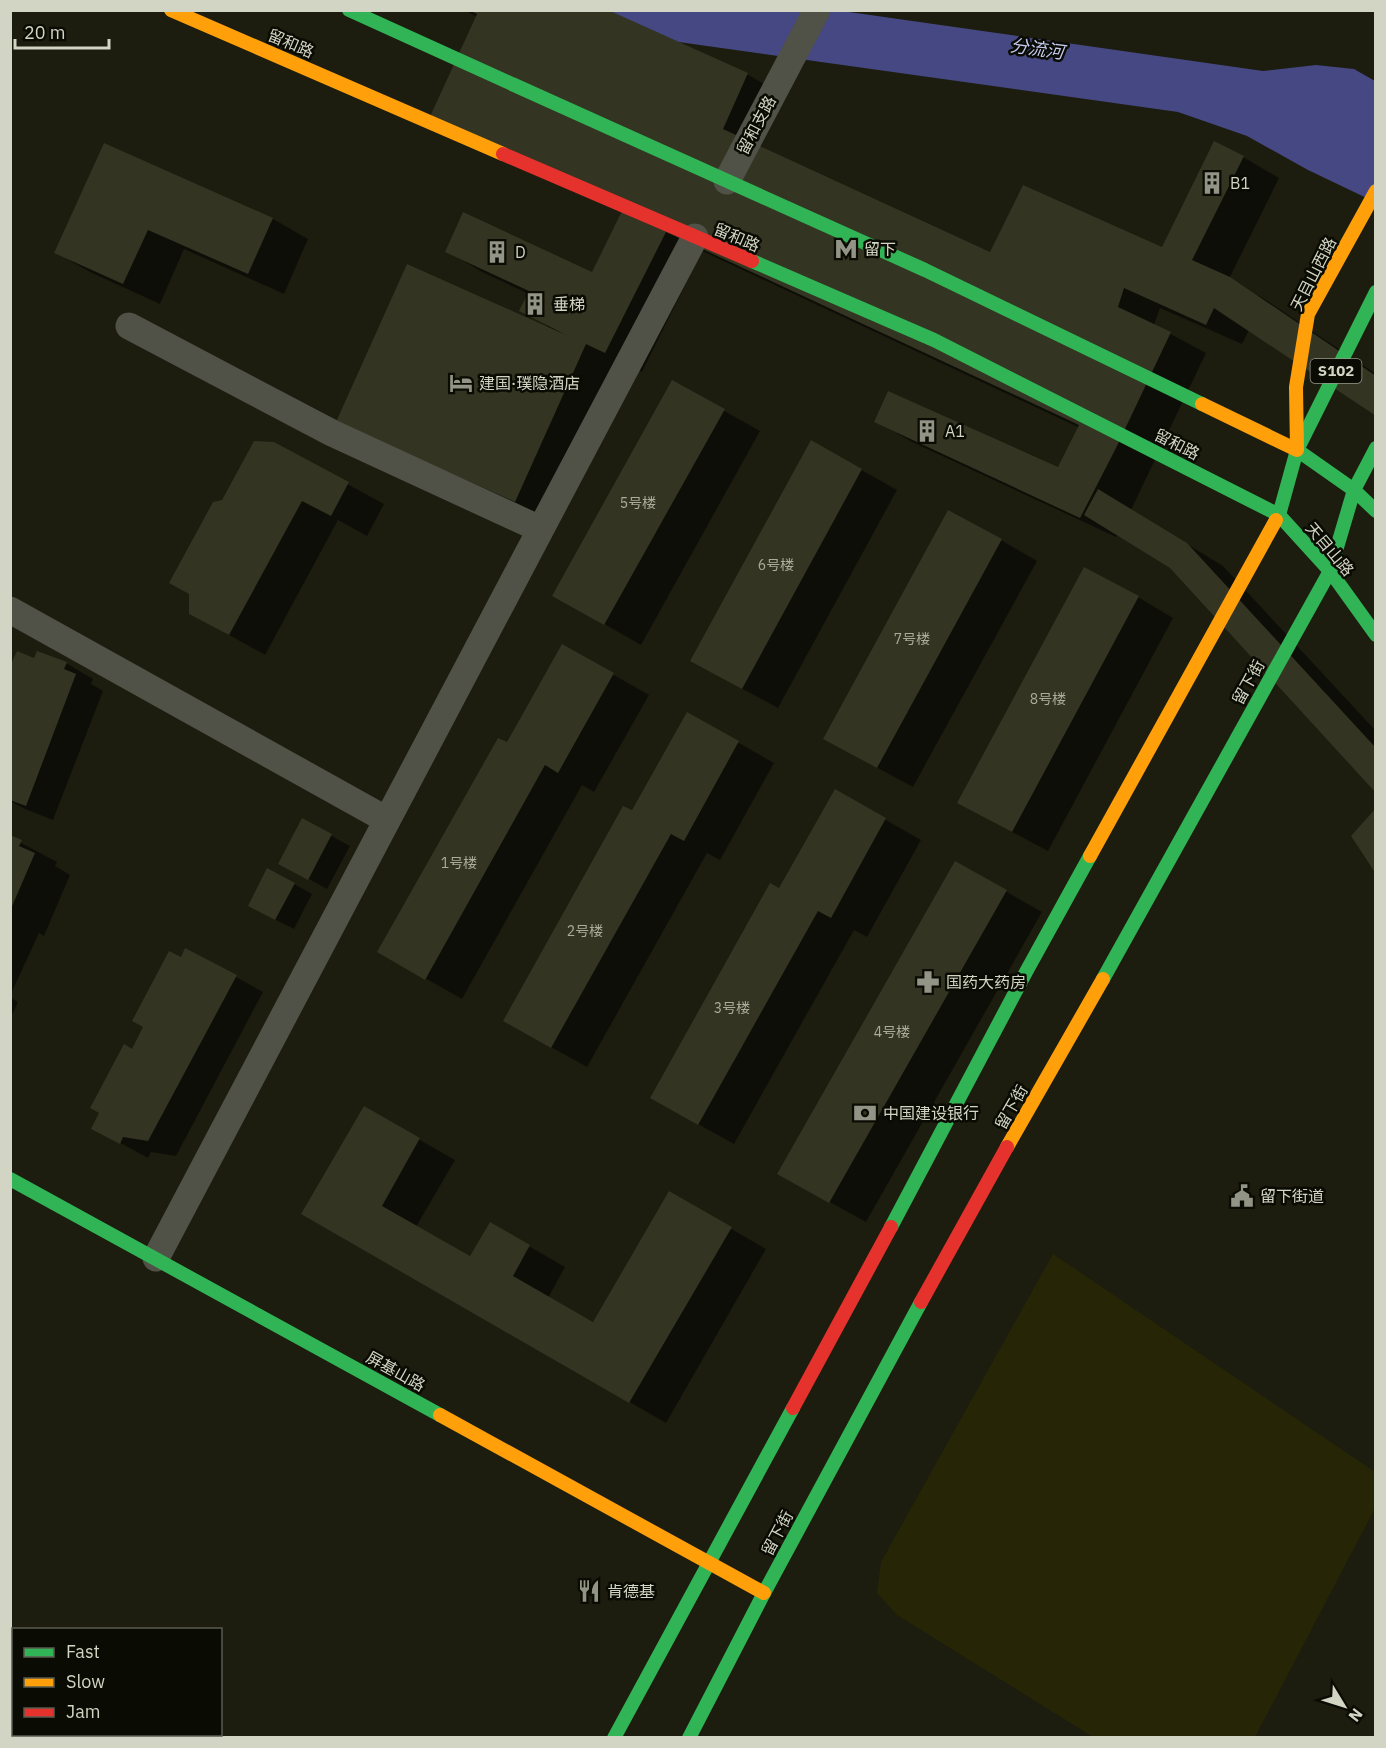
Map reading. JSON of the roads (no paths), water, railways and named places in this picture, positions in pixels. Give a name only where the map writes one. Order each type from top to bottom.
[{"type":"main road","name":"留和路","points":[[171,10],[934,340],[1279,515]]},
{"type":"main road","points":[[349,10],[925,270],[1297,450],[1354,490],[1376,511]]},
{"type":"main road","name":"天目山西路","points":[[1297,450],[1296,387],[1308,314],[1376,191]]},
{"type":"main road","name":"天目山西路","points":[[1279,515],[1297,450],[1376,292]]},
{"type":"main road","points":[[1354,490],[1376,448]]},
{"type":"main road","name":"留下街","points":[[689,1737],[964,1222],[1085,1011],[1330,571],[1354,490]]},
{"type":"main road","points":[[614,1737],[1026,972],[1279,515]]},
{"type":"main road","name":"天目山路","points":[[1279,515],[1330,571],[1376,634]]},
{"type":"main road","name":"屏基山路","points":[[10,1179],[764,1593]]},
{"type":"street","name":"留和支路","points":[[727,181],[817,10]]},
{"type":"street","points":[[156,1258],[695,237]]},
{"type":"street","points":[[129,326],[332,433],[540,529]]},
{"type":"street","points":[[10,610],[387,820]]},
{"type":"water","name":"分流河","points":[[570,11],[842,11],[1263,71],[1316,65],[1354,69],[1375,81],[1375,202],[1308,170],[1247,136],[1178,112],[643,37]]},
{"type":"place","name":"B1","points":[[1212,183]]},
{"type":"place","name":"留下","points":[[846,249]]},
{"type":"place","name":"D","points":[[497,252]]},
{"type":"place","name":"垂梯","points":[[535,304]]},
{"type":"place","name":"建国·璞隐酒店","points":[[461,383]]},
{"type":"place","name":"A1","points":[[927,431]]},
{"type":"place","name":"国药大药房","points":[[928,982]]},
{"type":"place","name":"中国建设银行","points":[[865,1113]]},
{"type":"place","name":"留下街道","points":[[1242,1196]]},
{"type":"place","name":"肯德基","points":[[589,1591]]}]
